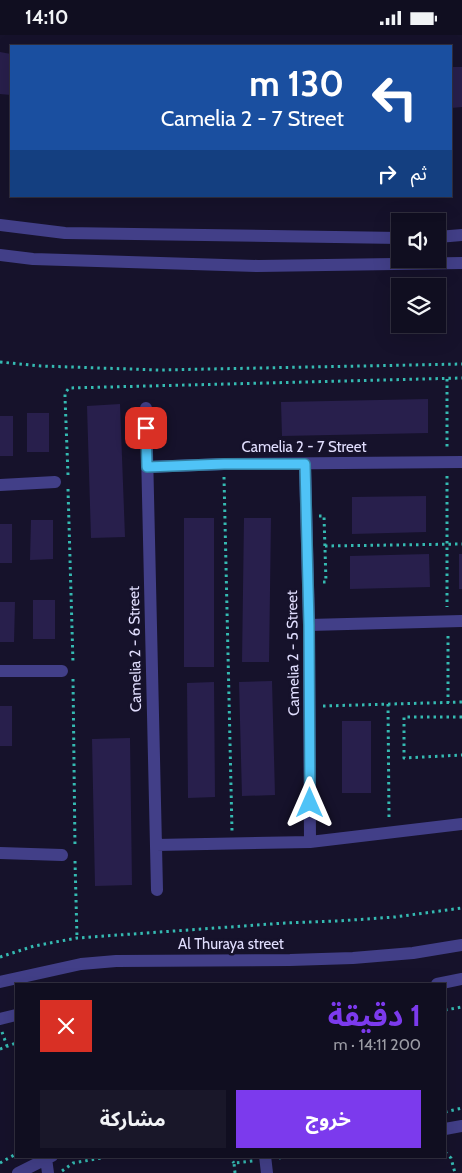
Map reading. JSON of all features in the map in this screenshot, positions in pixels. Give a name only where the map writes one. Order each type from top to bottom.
[{"type":"street","points":[[0,225],[65,233],[391,238]]},
{"type":"street","points":[[446,236],[462,235]]},
{"type":"street","points":[[0,255],[33,259],[258,266],[462,263]]},
{"type":"street","name":"Camelia 2 - 6 Street","points":[[146,409],[157,890]]},
{"type":"street","name":"Camelia 2 - 7 Street","points":[[147,467],[224,464],[462,462]]},
{"type":"street","name":"Camelia 2 - 5 Street","points":[[305,464],[309,625],[310,842]]},
{"type":"street","points":[[0,485],[55,482]]},
{"type":"street","points":[[309,625],[462,621]]},
{"type":"street","points":[[0,671],[62,671]]},
{"type":"street","points":[[156,845],[310,842],[462,824]]},
{"type":"street","points":[[0,853],[62,855]]},
{"type":"street","name":"Al Thuraya street","points":[[0,982],[80,965],[116,961],[353,959],[413,953],[462,945]]},
{"type":"street","points":[[442,983],[462,979]]},
{"type":"street","points":[[0,1019],[15,1015]]},
{"type":"street","points":[[446,1129],[462,1126]]},
{"type":"street","points":[[267,1173],[269,1158]]},
{"type":"street","points":[[18,1173],[48,1163]]},
{"type":"path","points":[[0,362],[41,366],[159,370],[462,364]]},
{"type":"path","points":[[447,379],[448,703]]},
{"type":"path","points":[[224,464],[233,844]]},
{"type":"path","points":[[325,546],[462,544]]},
{"type":"path","points":[[310,706],[462,702]]},
{"type":"path","points":[[388,704],[390,834]]},
{"type":"path","points":[[462,717],[404,717],[404,758],[462,755]]},
{"type":"path","points":[[0,957],[34,946],[76,938],[385,918],[462,908]]},
{"type":"path","points":[[446,1010],[462,1007]]},
{"type":"path","points":[[0,1027],[7,1046]]},
{"type":"path","points":[[0,1049],[15,1043]]},
{"type":"path","points":[[446,1112],[462,1108]]},
{"type":"path","points":[[446,1153],[451,1157],[455,1173]]},
{"type":"path","points":[[0,1163],[15,1155]]},
{"type":"path","points":[[48,1163],[62,1171],[73,1163],[102,1158]]},
{"type":"path","points":[[230,1158],[234,1163],[235,1173]]},
{"type":"path","points":[[234,1163],[263,1158]]},
{"type":"building","points":[[0,52],[10,54],[10,95],[0,94]]},
{"type":"building","points":[[452,67],[462,67],[462,107],[452,108]]},
{"type":"building","points":[[428,399],[428,433],[282,436],[281,402]]},
{"type":"building","points":[[120,404],[125,537],[91,538],[87,406]]},
{"type":"building","points":[[27,413],[49,413],[49,452],[27,452]]},
{"type":"building","points":[[0,416],[13,416],[13,456],[0,456]]},
{"type":"building","points":[[426,496],[426,532],[352,534],[352,497]]},
{"type":"building","points":[[184,518],[214,518],[214,667],[184,667]]},
{"type":"building","points":[[244,518],[271,518],[269,662],[242,662]]},
{"type":"building","points":[[31,520],[53,520],[53,559],[30,560]]},
{"type":"building","points":[[0,524],[12,524],[12,563],[0,563]]},
{"type":"building","points":[[429,554],[430,587],[350,589],[350,556]]},
{"type":"building","points":[[459,554],[462,554],[462,589],[459,589]]},
{"type":"building","points":[[33,600],[55,600],[55,639],[33,639]]},
{"type":"building","points":[[0,602],[15,602],[14,642],[0,642]]},
{"type":"building","points":[[272,681],[275,795],[242,796],[239,682]]},
{"type":"building","points":[[214,682],[215,797],[188,798],[187,683]]},
{"type":"building","points":[[0,706],[12,706],[12,746],[0,746]]},
{"type":"building","points":[[342,721],[371,721],[371,793],[342,793]]},
{"type":"building","points":[[130,738],[132,885],[95,886],[92,739]]},
{"type":"route","points":[[146,428],[147,467],[224,464],[305,464],[309,625],[310,803]]}]
